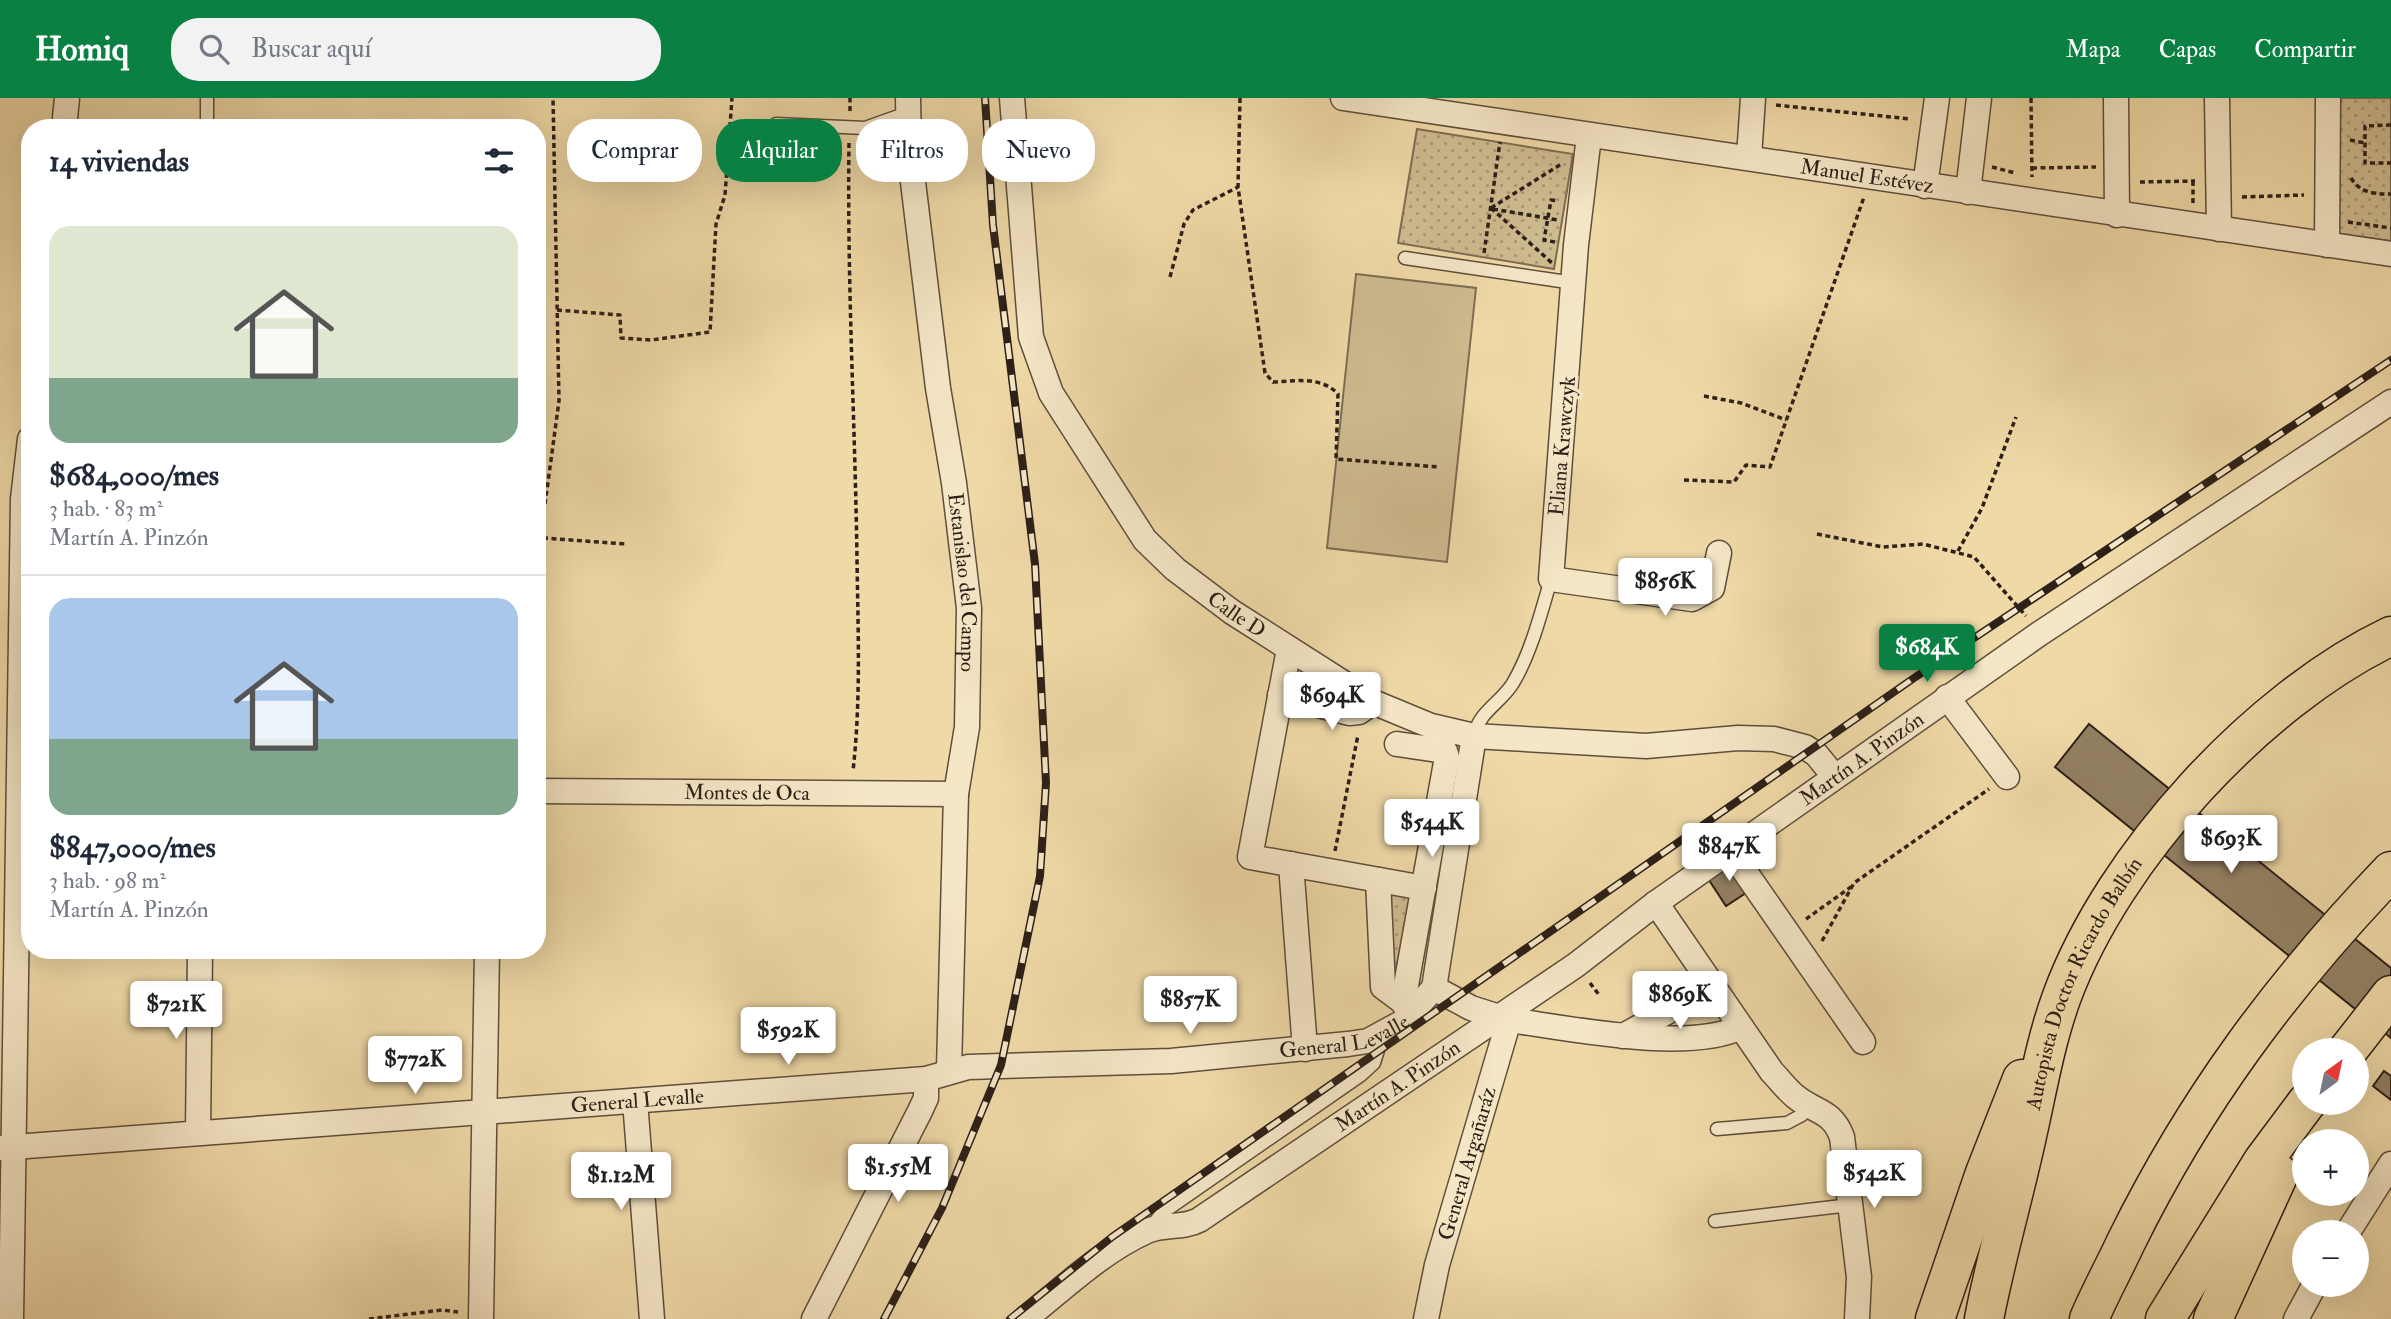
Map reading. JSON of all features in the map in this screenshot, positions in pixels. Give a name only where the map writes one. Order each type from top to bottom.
[{"type":"highway","name":"Autopista Doctor Ricardo Balbín","points":[[1984,1319],[2032,1107],[2062,995],[2109,902],[2194,790],[2222,760],[2301,691],[2341,663],[2391,636]]},
{"type":"highway","points":[[2090,1319],[2152,1190],[2211,1090],[2263,1017],[2391,871]]},
{"type":"highway","points":[[1935,1319],[2000,1130],[2037,1043],[2062,995]]},
{"type":"highway","points":[[2357,1038],[2391,995]]},
{"type":"highway","points":[[2165,1319],[2263,1161],[2297,1115]]},
{"type":"highway","points":[[2213,1319],[2308,1115]]},
{"type":"street","points":[[65,119],[67,98]]},
{"type":"street","name":"Calle D","points":[[1012,98],[1031,337],[1051,393],[1145,540],[1175,569],[1232,612],[1289,649],[1363,707],[1474,736],[1646,746],[1738,738],[1774,739],[1805,747],[1816,754],[1834,776]]},
{"type":"street","name":"Manuel Estévez","points":[[1343,98],[1464,107],[1503,123],[1588,141],[1749,157],[1869,178],[2391,254]]},
{"type":"street","points":[[1968,192],[1979,98]]},
{"type":"street","points":[[2116,98],[2117,215]]},
{"type":"street","points":[[2217,98],[2219,229]]},
{"type":"street","points":[[2327,245],[2328,98]]},
{"type":"street","points":[[1749,157],[1753,100]]},
{"type":"street","name":"Estanislao del Campo","points":[[907,105],[938,388],[954,483],[969,608],[967,727],[956,794],[949,1070]]},
{"type":"street","points":[[1925,186],[1936,110]]},
{"type":"street","name":"Eliana Krawczyk","points":[[1551,579],[1578,223],[1588,141]]},
{"type":"street","name":"Martín A. Pinzón","points":[[1148,1230],[1189,1226],[1503,1018],[1656,903],[1947,697],[2391,402]]},
{"type":"street","points":[[1551,579],[1692,599],[1712,588],[1719,553]]},
{"type":"street","points":[[11,1319],[7,1148],[21,581]]},
{"type":"street","points":[[1289,649],[1250,857],[1423,888]]},
{"type":"street","points":[[1280,695],[1363,707]]},
{"type":"street","points":[[1947,697],[2007,776]]},
{"type":"street","points":[[1474,736],[1434,988],[1453,1000],[1503,1018],[1623,1036],[1728,1034],[1741,1027]]},
{"type":"street","points":[[1397,744],[1445,751],[1447,757],[1423,888],[1406,1008]]},
{"type":"street","name":"Montes de Oca","points":[[546,791],[956,794]]},
{"type":"street","points":[[1730,850],[1863,1042]]},
{"type":"street","points":[[1292,864],[1305,1049]]},
{"type":"street","points":[[1378,880],[1383,987],[1406,1008]]},
{"type":"street","points":[[1656,903],[1772,1072],[1806,1103],[1831,1117],[1842,1137],[1860,1277],[1857,1319]]},
{"type":"street","points":[[198,1132],[200,959]]},
{"type":"street","points":[[481,1317],[487,959]]},
{"type":"street","points":[[1623,1036],[1667,1012],[1709,981]]},
{"type":"street","name":"General Levalle","points":[[7,1148],[926,1079],[949,1070],[1001,1065],[1158,1061],[1305,1049],[1368,1041],[1382,1034],[1406,1008],[1434,988]]},
{"type":"street","name":"General Argañaráz","points":[[1426,1319],[1437,1265],[1503,1018]]},
{"type":"street","points":[[814,1319],[920,1111],[926,1098],[926,1079]]},
{"type":"street","points":[[635,1101],[652,1319]]},
{"type":"street","points":[[2356,1220],[2387,1179]]},
{"type":"street","points":[[1025,1319],[1091,1266],[1148,1230]]},
{"type":"street","points":[[2296,1319],[2308,1297]]},
{"type":"lane","points":[[207,98],[207,119]]},
{"type":"lane","points":[[842,127],[864,128],[907,105]]},
{"type":"lane","points":[[1405,258],[1574,283]]},
{"type":"lane","name":"Eliana Krawczyk","points":[[1474,736],[1476,724],[1512,686],[1551,579]]},
{"type":"lane","points":[[1148,1230],[1162,1213],[1361,1075],[1374,1063],[1383,1043],[1382,1034]]},
{"type":"lane","points":[[1717,1129],[1797,1120],[1806,1103]]},
{"type":"lane","points":[[1715,1221],[1850,1205]]},
{"type":"path","points":[[546,512],[559,401],[553,98]]},
{"type":"path","points":[[557,310],[620,315],[621,338],[651,340],[710,332],[716,224],[725,195],[732,98]]},
{"type":"path","points":[[850,98],[848,239],[859,714],[850,794]]},
{"type":"path","points":[[1240,98],[1238,187],[1265,373],[1273,382],[1316,381],[1331,386],[1338,394],[1336,459],[1439,467]]},
{"type":"path","points":[[2031,98],[2032,177]]},
{"type":"path","points":[[1753,100],[1936,110]]},
{"type":"path","points":[[1482,269],[1503,123]]},
{"type":"path","points":[[2391,125],[2365,125],[2365,163],[2391,163]]},
{"type":"path","points":[[2343,139],[2365,143]]},
{"type":"path","points":[[1491,208],[1588,141]]},
{"type":"path","points":[[2032,168],[2117,175],[2218,189],[2328,194]]},
{"type":"path","points":[[2347,172],[2356,187],[2374,194],[2391,194]]},
{"type":"path","points":[[1684,480],[1734,482],[1746,465],[1770,467],[1869,178]]},
{"type":"path","points":[[1170,277],[1184,224],[1193,210],[1238,187]]},
{"type":"path","points":[[1491,208],[1578,223]]},
{"type":"path","points":[[1491,208],[1574,283]]},
{"type":"path","points":[[1704,396],[1741,403],[1786,420]]},
{"type":"path","points":[[1958,551],[1982,508],[2016,416]]},
{"type":"path","points":[[1817,534],[1883,547],[1923,544],[1974,557],[2039,634]]},
{"type":"path","points":[[546,538],[626,544]]},
{"type":"path","points":[[1330,871],[1363,707]]},
{"type":"path","points":[[1787,933],[2007,776]]},
{"type":"path","points":[[1808,964],[1853,886]]},
{"type":"path","points":[[369,1319],[442,1310],[481,1317]]},
{"type":"shaded area","points":[[2338,98],[2391,98],[2391,241],[2339,234]]},
{"type":"shaded area","points":[[1417,129],[1573,154],[1554,269],[1398,243]]},
{"type":"shaded area","points":[[1356,274],[1476,288],[1447,562],[1327,548]]},
{"type":"shaded area","points":[[1388,889],[1417,894],[1398,988],[1390,979]]},
{"type":"building","points":[[2089,724],[2391,968],[2391,1038],[2055,767]]},
{"type":"building","points":[[1732,860],[1752,889],[1726,906],[1707,877]]},
{"type":"building","points":[[2384,1071],[2391,1076],[2391,1100],[2373,1086]]},
{"type":"railway","points":[[884,1319],[942,1208],[1001,1065],[1040,876],[1046,783],[1035,564],[993,225],[985,98]]},
{"type":"railway","points":[[1010,1319],[1112,1237],[1914,678],[2391,360]]}]
